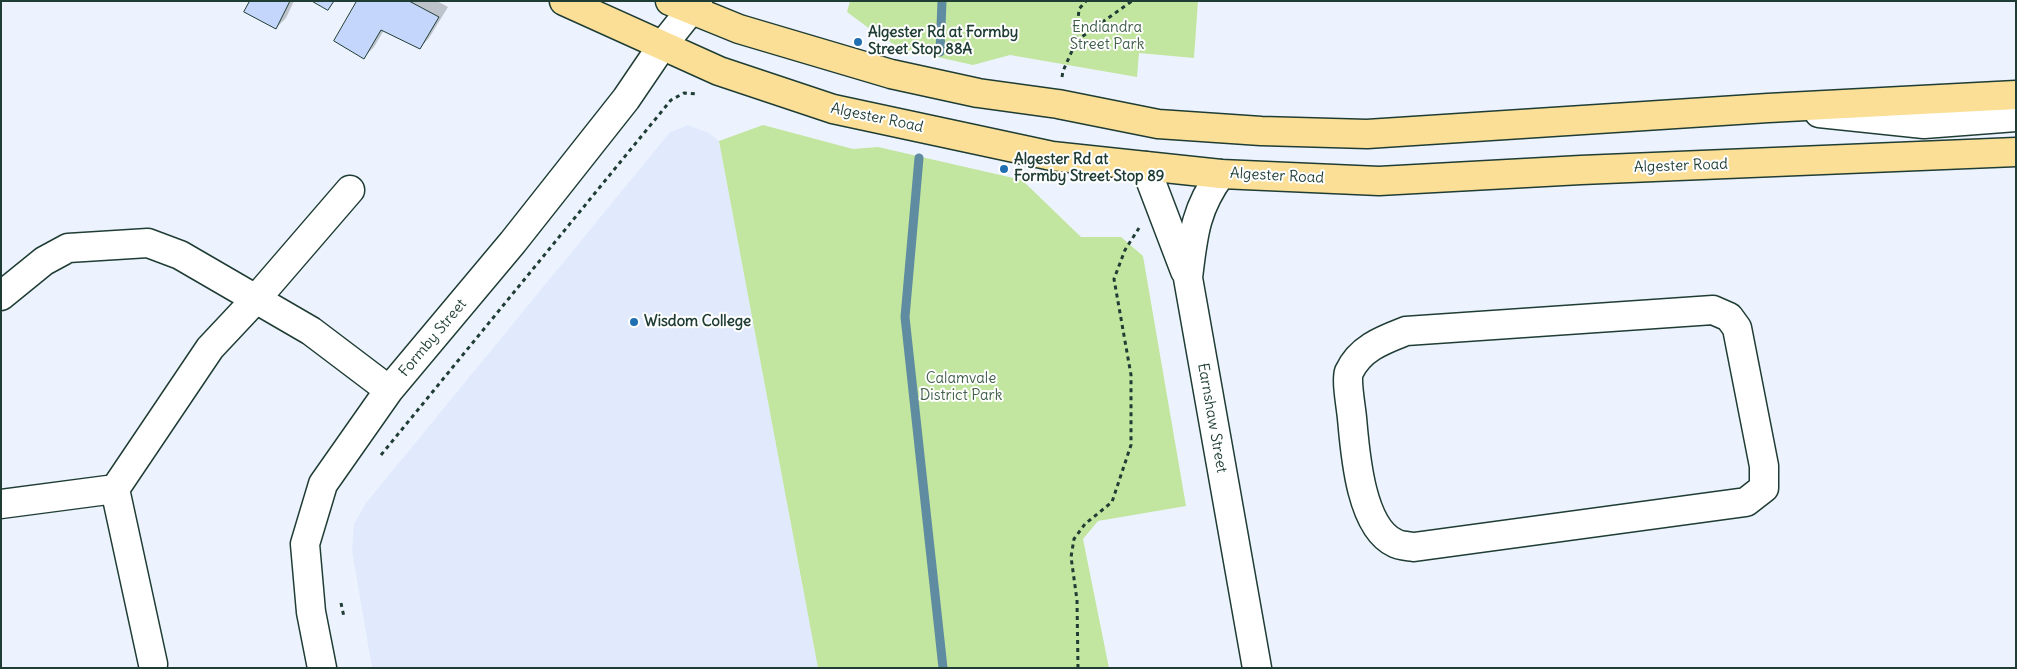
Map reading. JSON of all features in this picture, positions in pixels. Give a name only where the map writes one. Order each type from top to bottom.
[{"type":"main road","name":"Algester Road","points":[[564,1],[719,71],[833,109],[1052,156],[1221,174],[1379,181],[1581,170],[2016,152]]},
{"type":"main road","points":[[686,4],[739,29],[891,74],[978,93],[1058,104],[1158,124],[1261,131],[1367,134],[1768,108],[2016,95]]},
{"type":"street","name":"Formby Street","points":[[322,668],[312,612],[306,544],[323,484],[389,390],[525,227],[626,99],[662,46],[686,4]]},
{"type":"street","points":[[1768,108],[1924,124],[2016,117]]},
{"type":"street","points":[[1146,166],[1188,278]]},
{"type":"street","name":"Earnshaw Street","points":[[1221,174],[1210,189],[1199,212],[1193,234],[1188,278],[1257,668]]},
{"type":"street","points":[[153,664],[115,489],[210,348],[256,299],[350,190]]},
{"type":"street","points":[[1,296],[44,261],[68,248],[148,243],[180,255],[311,331],[389,390]]},
{"type":"street","points":[[1714,310],[1729,316],[1737,328],[1764,466],[1764,488],[1746,502],[1414,547],[1395,543],[1381,531],[1365,503],[1357,469],[1348,374],[1358,356],[1378,342],[1406,331],[1714,310]]},
{"type":"street","points":[[1,504],[115,489]]},
{"type":"path","points":[[1076,42],[1106,22],[1132,1]]},
{"type":"path","points":[[380,456],[671,100],[684,93],[704,94]]},
{"type":"path","points":[[1078,668],[1077,600],[1071,557],[1074,539],[1085,524],[1112,502],[1131,446],[1131,375],[1114,278],[1125,250],[1139,228],[1138,220]]},
{"type":"path","points":[[340,593],[344,621]]},
{"type":"shaded area","name":"Wisdom College","points":[[688,125],[709,133],[719,141],[818,668],[372,668],[352,551],[354,524],[366,503],[670,132]]},
{"type":"green space","name":"Endiandra Street Park","points":[[850,1],[1198,1],[1194,58],[1139,53],[1137,77],[1010,55],[973,65],[902,49],[878,35],[847,12]]},
{"type":"green space","name":"Calamvale District Park","points":[[763,125],[853,149],[878,147],[1022,180],[1081,237],[1121,237],[1143,256],[1186,506],[1098,521],[1083,539],[1109,668],[818,668],[719,141]]},
{"type":"building","points":[[250,1],[290,1],[276,29],[244,12]]},
{"type":"building","points":[[312,1],[334,1],[328,10]]},
{"type":"building","points":[[357,1],[409,1],[439,17],[420,49],[381,30],[364,59],[334,41]]},
{"type":"waterway","points":[[940,52],[942,1]]},
{"type":"waterway","points":[[919,158],[905,317],[943,668]]},
{"type":"place","name":"Algester Rd at Formby Street Stop 88A","points":[[858,42]]},
{"type":"place","name":"Algester Rd at Formby Street Stop 89","points":[[1004,169]]},
{"type":"place","name":"Wisdom College","points":[[634,322]]}]
